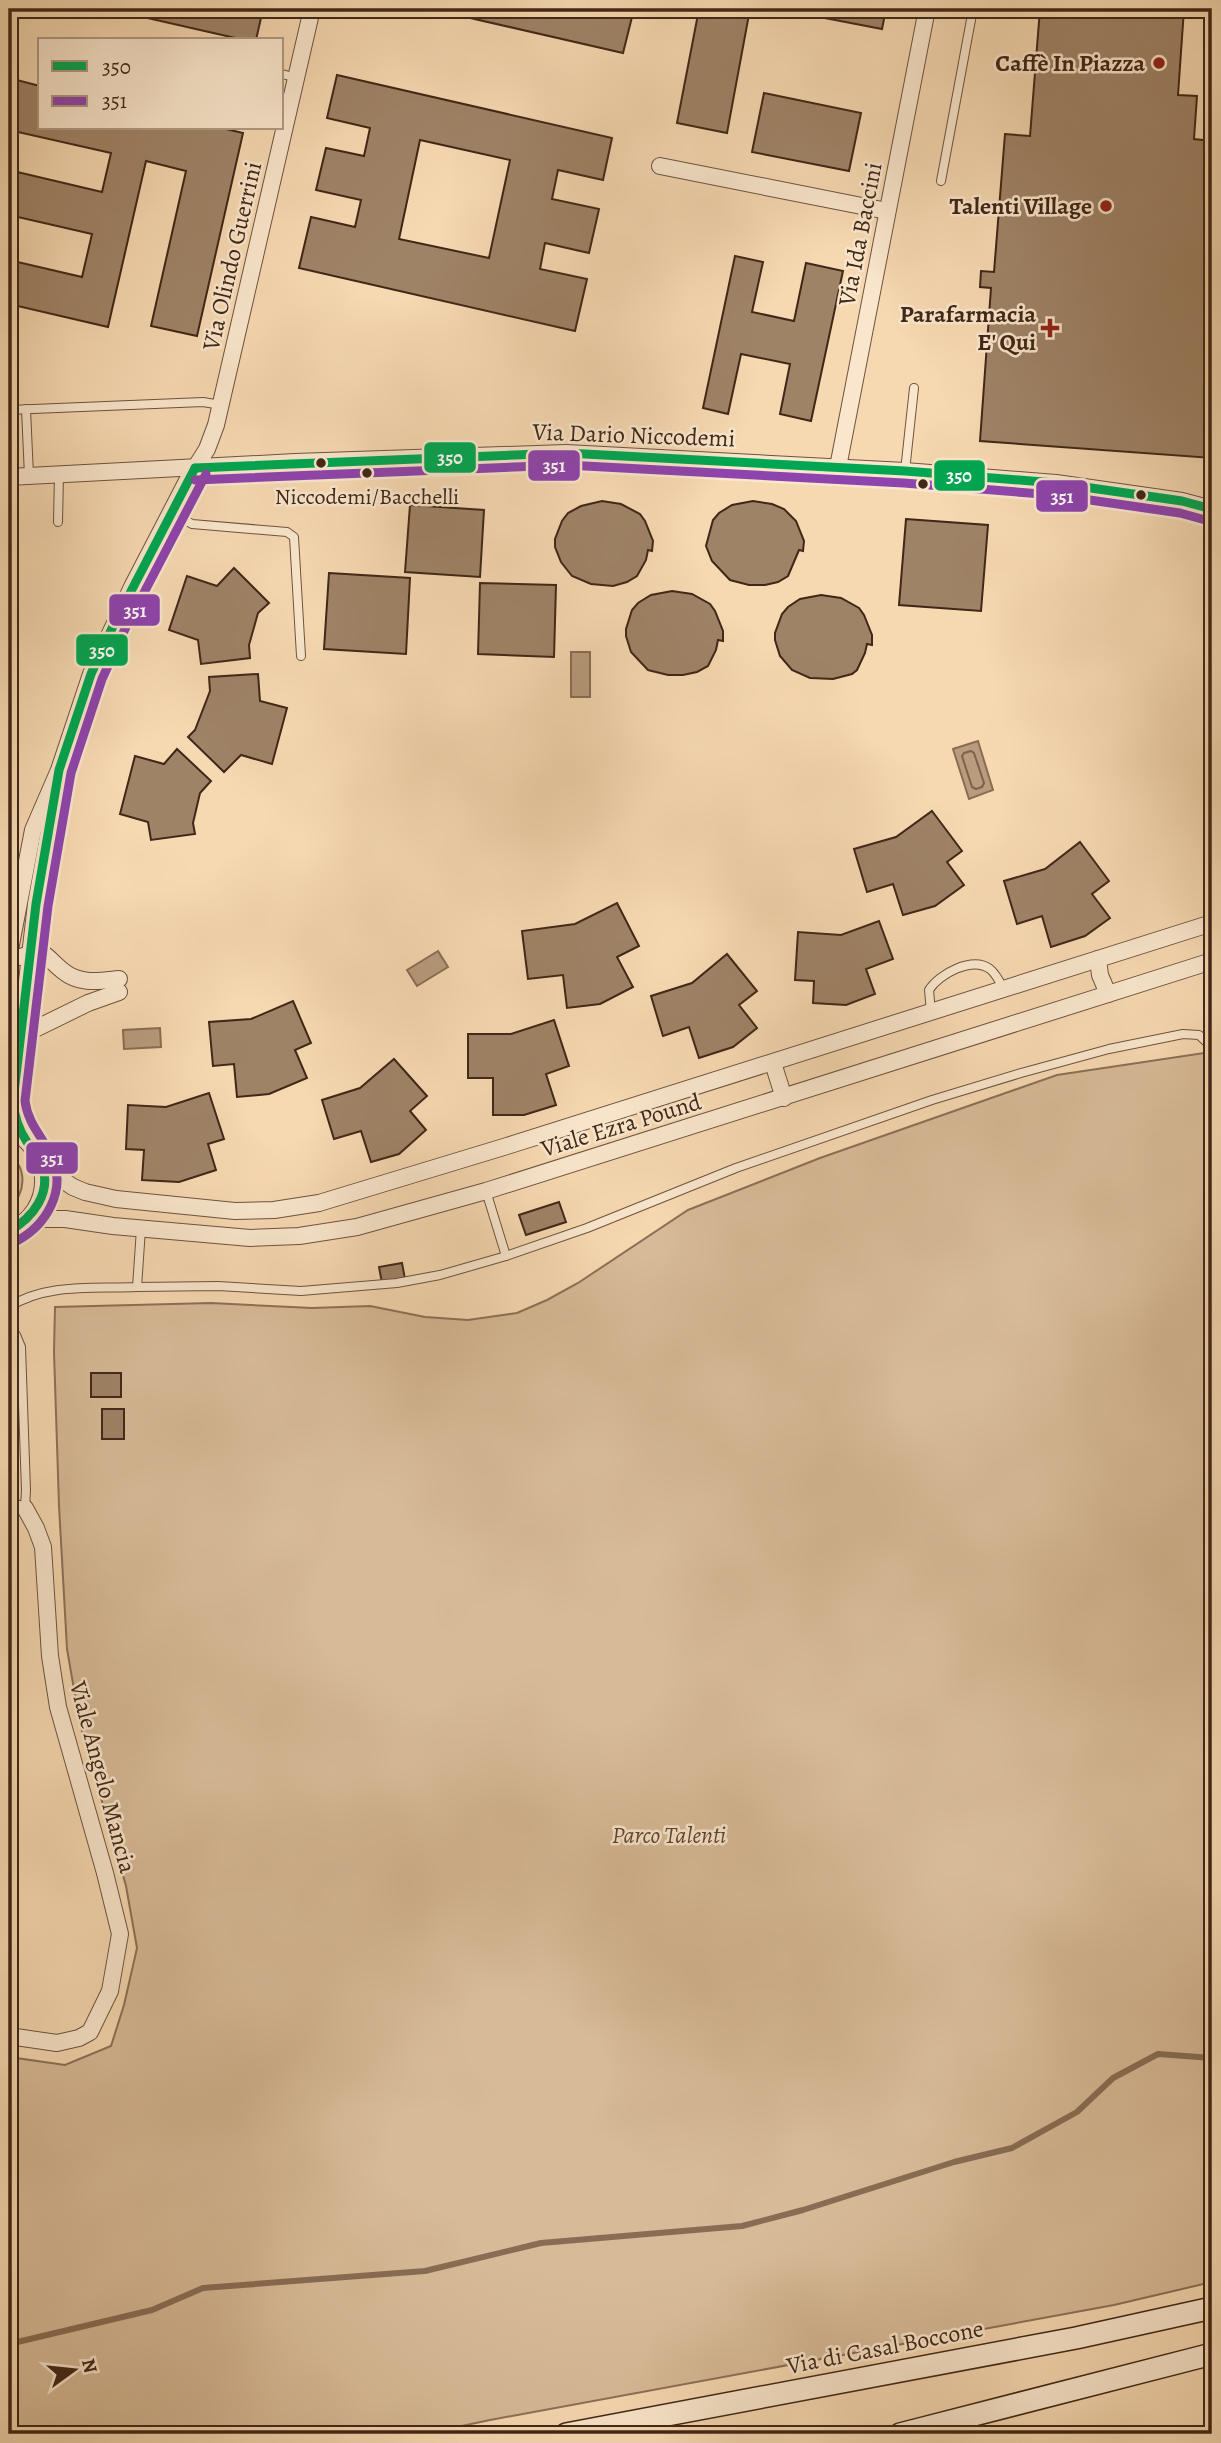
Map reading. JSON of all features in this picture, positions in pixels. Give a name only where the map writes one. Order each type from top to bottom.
[{"type":"street","name":"Via Olindo Guerrini","points":[[284,100],[289,76],[312,9]]},
{"type":"street","name":"Via Ida Baccini","points":[[838,467],[927,9]]},
{"type":"street","name":"Via Olindo Guerrini","points":[[59,770],[91,674],[132,587],[211,440],[221,405],[278,130]]},
{"type":"street","points":[[660,166],[887,211]]},
{"type":"street","name":"Via Dario Niccodemi","points":[[9,477],[566,453],[905,471],[1056,483],[1182,501],[1212,509]]},
{"type":"street","points":[[9,1231],[28,1219],[41,1197],[45,1179],[43,1167],[15,1117],[15,1021],[30,954],[59,770]]},
{"type":"street","points":[[9,955],[33,830],[59,770]]},
{"type":"street","name":"Viale Ezra Pound","points":[[43,1167],[73,1187],[116,1199],[235,1211],[297,1207],[340,1198],[1212,923]]},
{"type":"street","points":[[9,962],[37,951],[43,953],[64,972],[80,980],[119,985],[41,1027],[32,1029],[15,1021]]},
{"type":"street","points":[[1098,959],[1100,975],[1108,995]]},
{"type":"street","name":"Viale Ezra Pound","points":[[28,1219],[65,1219],[141,1229],[250,1238],[299,1236],[382,1221],[784,1098],[1212,961]]},
{"type":"street","points":[[773,1063],[784,1098]]},
{"type":"street","points":[[9,1130],[27,1141]]},
{"type":"street","name":"Viale Angelo Mancia","points":[[9,2036],[57,2043],[79,2038],[90,2032],[110,1991],[120,1934],[58,1707],[50,1656],[43,1547],[24,1508]]},
{"type":"street","name":"Via di Casal Boccone","points":[[566,2434],[1076,2338],[1212,2308]]},
{"type":"street","points":[[900,2434],[1212,2354]]},
{"type":"lane","points":[[941,181],[973,9]]},
{"type":"lane","points":[[905,471],[914,388]]},
{"type":"lane","points":[[9,410],[203,402],[221,405]]},
{"type":"lane","points":[[26,409],[29,476]]},
{"type":"lane","points":[[58,522],[61,502],[59,474]]},
{"type":"lane","points":[[171,512],[192,524],[287,532],[294,537],[301,656]]},
{"type":"lane","points":[[931,1012],[929,990],[946,973],[968,966],[986,967],[992,970],[1003,988]]},
{"type":"lane","points":[[9,1307],[26,1297],[49,1290],[218,1286],[301,1291],[397,1283],[440,1275],[587,1228],[737,1168],[932,1100],[1021,1073],[1109,1049],[1183,1034],[1199,1035],[1212,1046]]},
{"type":"lane","points":[[486,1191],[506,1256]]},
{"type":"lane","points":[[136,1287],[141,1229]]},
{"type":"lane","name":"Viale Angelo Mancia","points":[[9,1326],[21,1347],[26,1490],[24,1508]]},
{"type":"lane","points":[[9,1500],[24,1508]]},
{"type":"green space","name":"Parco Talenti","points":[[1204,1053],[1212,1060],[1212,2282],[1114,2305],[424,2434],[9,2434],[9,2057],[65,2065],[111,2046],[137,1948],[126,1886],[80,1724],[67,1649],[59,1506],[55,1307],[211,1303],[312,1308],[370,1306],[425,1317],[468,1320],[517,1313],[578,1283],[688,1210],[820,1158],[1057,1075]]},
{"type":"green space","points":[[9,1154],[19,1167],[22,1181],[19,1195],[9,1208]]},
{"type":"water","points":[[571,652],[590,652],[590,697],[571,697]]},
{"type":"water","points":[[978,741],[993,790],[969,799],[953,749]]},
{"type":"water","points":[[438,951],[448,967],[417,986],[407,970]]},
{"type":"water","points":[[160,1028],[161,1047],[124,1049],[123,1030]]},
{"type":"building","points":[[108,9],[263,9],[256,38],[235,38]]},
{"type":"building","points":[[431,9],[634,9],[623,53]]},
{"type":"building","points":[[699,9],[750,9],[727,133],[677,123]]},
{"type":"building","points":[[810,9],[886,9],[882,29],[809,15]]},
{"type":"building","name":"Talenti Village","points":[[1040,9],[1184,9],[1178,95],[1197,96],[1194,139],[1212,141],[1212,458],[980,441],[991,288],[980,287],[981,271],[994,272],[1005,134],[1030,136]]},
{"type":"building","points":[[337,75],[612,138],[603,180],[558,170],[552,199],[599,209],[589,253],[545,243],[540,269],[587,279],[575,331],[299,268],[311,217],[355,227],[361,200],[316,190],[326,148],[364,156],[370,128],[327,118]],"holes":[[[420,140],[510,160],[489,258],[399,239]]]},
{"type":"building","points":[[9,78],[38,85],[38,130],[230,130],[243,133],[197,336],[151,326],[186,171],[146,161],[108,327],[9,304],[9,260],[82,277],[92,234],[9,215],[9,170],[102,192],[111,153],[9,130]]},
{"type":"building","points":[[764,93],[861,113],[849,171],[752,152]]},
{"type":"building","points":[[735,256],[763,262],[752,312],[794,321],[806,263],[843,271],[811,421],[780,414],[790,364],[741,354],[728,414],[703,408]]},
{"type":"building","points":[[602,501],[621,504],[640,514],[653,541],[652,551],[648,550],[637,576],[613,586],[591,584],[572,576],[561,562],[555,547],[555,539],[568,513],[581,506]]},
{"type":"building","points":[[753,501],[784,509],[796,521],[804,541],[803,551],[799,550],[788,576],[765,585],[749,585],[730,580],[712,561],[706,546],[713,520],[719,513],[732,505]]},
{"type":"building","points":[[410,505],[484,510],[480,577],[405,572]]},
{"type":"building","points":[[906,519],[988,525],[981,611],[899,605]]},
{"type":"building","points":[[234,568],[269,603],[258,613],[249,645],[250,658],[201,664],[198,640],[169,630],[187,576],[217,586]]},
{"type":"building","points":[[329,573],[410,578],[406,654],[324,649]]},
{"type":"building","points":[[480,583],[556,585],[554,657],[478,654]]},
{"type":"building","points":[[672,591],[692,594],[710,604],[723,631],[723,641],[718,640],[708,666],[697,672],[668,675],[648,670],[631,652],[626,636],[632,610],[638,603],[651,595]]},
{"type":"building","points":[[821,595],[841,598],[859,608],[872,635],[872,645],[867,644],[857,670],[852,674],[833,679],[810,678],[792,670],[780,656],[775,633],[782,614],[800,599]]},
{"type":"building","points":[[258,674],[260,701],[287,708],[272,764],[241,755],[224,772],[188,737],[195,730],[210,691],[209,677]]},
{"type":"building","points":[[177,749],[211,781],[200,793],[193,823],[195,834],[151,840],[148,822],[120,814],[135,756],[164,764]]},
{"type":"building","points":[[932,811],[962,851],[947,862],[964,885],[935,906],[903,915],[893,884],[867,892],[854,849],[896,837]]},
{"type":"building","points":[[1080,842],[1109,881],[1092,894],[1110,918],[1085,936],[1051,947],[1042,916],[1017,924],[1004,881],[1045,869]]},
{"type":"building","points":[[617,903],[639,946],[617,957],[633,987],[600,1004],[567,1008],[563,975],[528,979],[522,931],[575,924]]},
{"type":"building","points":[[879,921],[893,959],[866,969],[875,994],[846,1005],[813,1003],[814,981],[795,980],[798,932],[841,935]]},
{"type":"building","points":[[727,954],[757,991],[739,1005],[757,1028],[733,1047],[699,1058],[689,1027],[663,1036],[651,996],[692,983]]},
{"type":"building","points":[[293,1001],[311,1043],[295,1050],[307,1078],[269,1094],[237,1097],[234,1064],[213,1066],[209,1022],[251,1019]]},
{"type":"building","points":[[554,1020],[569,1066],[546,1074],[556,1105],[524,1115],[493,1115],[493,1078],[468,1078],[468,1034],[511,1034]]},
{"type":"building","points":[[394,1059],[427,1096],[410,1111],[426,1130],[399,1154],[371,1162],[361,1131],[334,1139],[322,1100],[360,1088]]},
{"type":"building","points":[[209,1093],[224,1139],[208,1144],[216,1170],[179,1182],[142,1180],[144,1150],[126,1149],[128,1105],[166,1107]]},
{"type":"building","points":[[559,1202],[566,1222],[526,1235],[519,1215]]},
{"type":"building","points":[[402,1263],[405,1279],[382,1283],[379,1267]]},
{"type":"building","points":[[91,1373],[121,1373],[121,1397],[91,1397]]},
{"type":"building","points":[[102,1409],[124,1409],[124,1439],[102,1439]]},
{"type":"waterway","points":[[9,2344],[152,2310],[203,2288],[425,2271],[541,2243],[742,2226],[803,2210],[954,2162],[1012,2148],[1077,2112],[1113,2078],[1158,2054],[1212,2058]]},
{"type":"transit line","name":"350","points":[[195,468],[566,453],[905,471],[1056,483],[1182,501],[1212,509]]},
{"type":"transit line","name":"351","points":[[195,480],[566,465],[904,483],[1055,495],[1180,513],[1209,521]]},
{"type":"transit line","name":"350","points":[[9,1231],[33,1212],[44,1185],[42,1164],[22,1132],[13,1101],[36,904],[59,770],[91,674],[195,468]]},
{"type":"transit line","name":"351","points":[[15,1242],[36,1227],[44,1217],[51,1206],[57,1181],[51,1155],[32,1123],[25,1101],[48,906],[71,773],[102,679],[125,629],[206,474]]},
{"type":"place","name":"Caffè In Piazza","points":[[1159,63]]},
{"type":"place","name":"Talenti Village","points":[[1106,206]]},
{"type":"place","name":"Parafarmacia E' Qui","points":[[1050,328]]},
{"type":"place","name":"Niccodemi/Bacchelli","points":[[367,473]]}]
